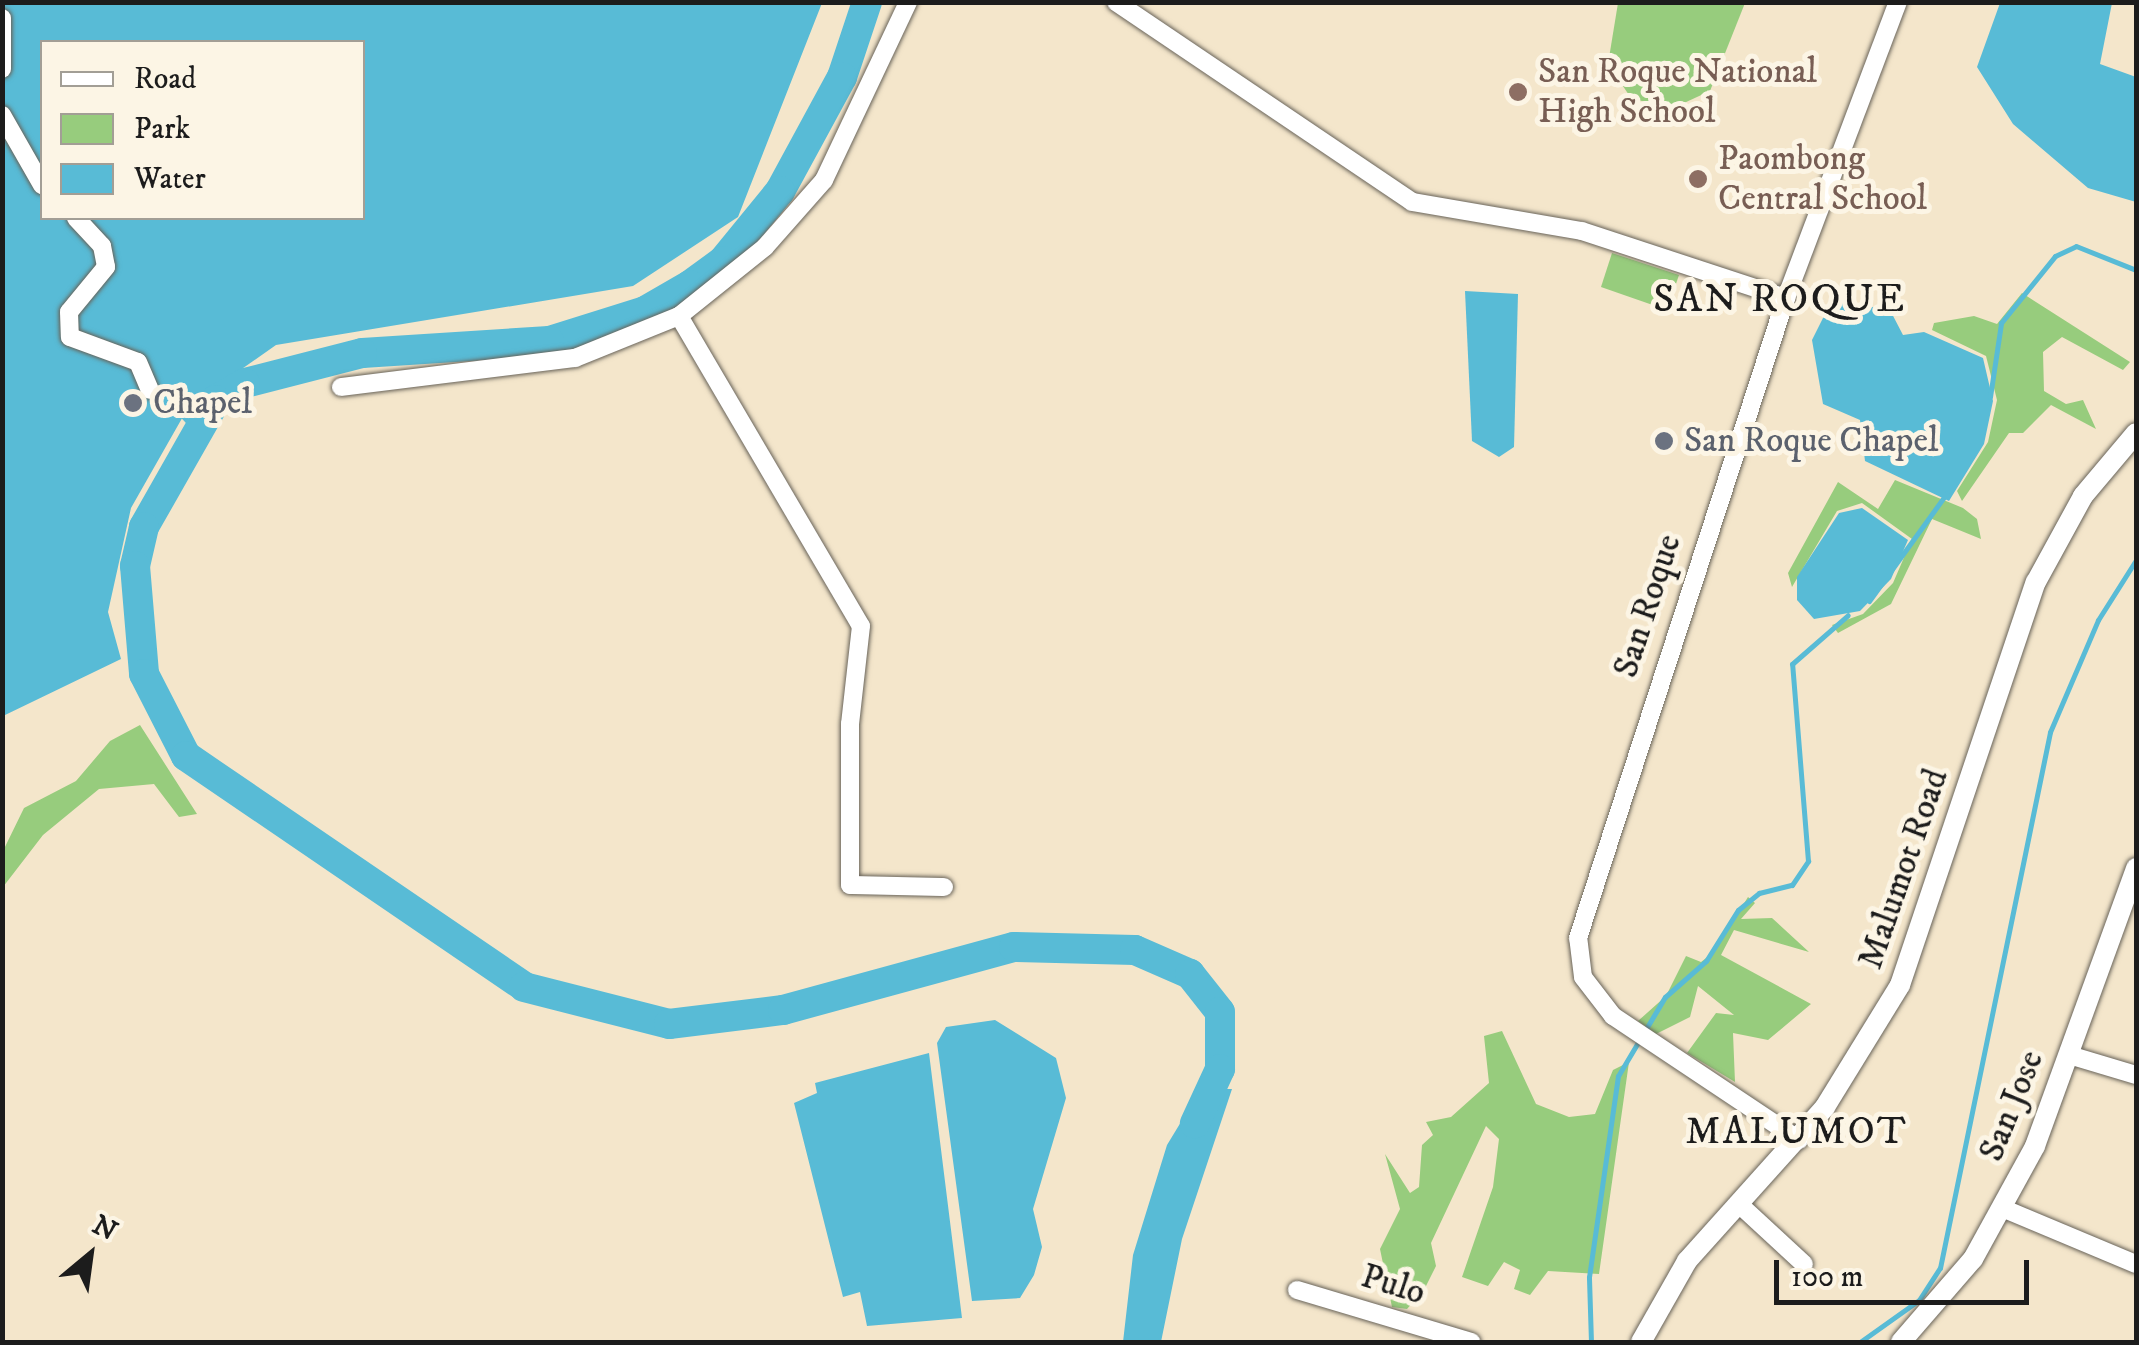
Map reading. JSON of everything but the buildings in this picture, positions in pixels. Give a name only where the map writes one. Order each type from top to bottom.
[{"type":"street","points":[[342,388],[576,358],[679,316],[766,247],[824,180],[908,2]]},
{"type":"street","points":[[1116,2],[1412,202],[1582,231],[1786,298]]},
{"type":"street","name":"San Roque","points":[[1799,1140],[1612,1016],[1583,977],[1578,938],[1786,298],[1898,2]]},
{"type":"street","points":[[2,18],[2,69]]},
{"type":"street","points":[[2,115],[40,182]]},
{"type":"street","points":[[78,220],[102,246],[106,266],[69,312],[70,337],[138,362],[150,390]]},
{"type":"street","points":[[679,316],[862,626],[850,724],[850,885],[944,888]]},
{"type":"street","name":"Malumot Road","points":[[1641,1342],[1687,1261],[1799,1140],[1909,968],[2036,582],[2083,496],[2136,432]]},
{"type":"street","name":"San Jose","points":[[1902,1342],[1952,1289],[2002,1208],[2068,1055],[2136,868]]},
{"type":"street","points":[[2068,1055],[2136,1075]]},
{"type":"street","points":[[1740,1205],[1804,1264]]},
{"type":"street","points":[[2002,1208],[2136,1264]]},
{"type":"street","name":"Pulo","points":[[1297,1290],[1471,1342]]},
{"type":"green space","points":[[1618,3],[1745,3],[1710,91],[1671,109],[1631,98],[1608,64]]},
{"type":"green space","points":[[1612,253],[1679,275],[1667,310],[1601,287]]},
{"type":"green space","points":[[2022,293],[2130,362],[2123,370],[2062,337],[2043,352],[2044,391],[2066,404],[2083,400],[2096,429],[2051,405],[2023,433],[2009,433],[1962,501],[1957,491],[1988,442],[1997,400],[1986,356],[1932,330],[1934,323],[1974,316],[1997,324]]},
{"type":"green space","points":[[1895,480],[1963,508],[1977,519],[1981,539],[1932,519],[1891,604],[1838,633],[1832,625],[1863,614],[1893,583],[1912,539],[1862,503],[1837,511],[1792,587],[1788,573],[1838,482],[1878,509]]},
{"type":"green space","points":[[140,725],[197,814],[179,817],[154,784],[99,789],[43,835],[3,887],[3,851],[24,808],[76,781],[110,741]]},
{"type":"green space","points":[[1748,897],[1755,903],[1741,919],[1772,918],[1809,952],[1734,930],[1721,955],[1811,1004],[1768,1040],[1733,1033],[1735,1082],[1687,1053],[1716,1013],[1734,1015],[1698,986],[1690,1017],[1656,1034],[1638,1021],[1666,996],[1686,956],[1701,962],[1714,952]]},
{"type":"green space","points":[[1502,1031],[1536,1104],[1569,1117],[1595,1114],[1613,1070],[1629,1062],[1599,1274],[1548,1271],[1530,1295],[1514,1289],[1520,1270],[1504,1262],[1488,1286],[1462,1277],[1493,1187],[1499,1139],[1486,1126],[1431,1243],[1436,1266],[1424,1290],[1407,1309],[1392,1307],[1380,1249],[1400,1209],[1385,1154],[1410,1193],[1419,1187],[1422,1145],[1433,1135],[1426,1122],[1451,1117],[1489,1083],[1484,1036]]},
{"type":"water","points":[[3,3],[822,3],[738,217],[633,286],[276,345],[189,406],[131,508],[108,612],[121,659],[3,716]]},
{"type":"water","points":[[2000,3],[2112,3],[2100,64],[2136,77],[2136,202],[2088,188],[2013,124],[1977,67]]},
{"type":"water","points":[[1465,291],[1518,294],[1514,447],[1499,457],[1472,441]]},
{"type":"water","points":[[1832,300],[1890,310],[1903,335],[1924,332],[1983,358],[1993,401],[1984,444],[1949,501],[1865,461],[1860,420],[1823,404],[1812,340]]},
{"type":"water","points":[[1862,508],[1908,540],[1891,579],[1860,611],[1814,619],[1797,600],[1797,577],[1839,513]]},
{"type":"water","points":[[995,1020],[1056,1058],[1066,1098],[1033,1209],[1042,1247],[1034,1275],[1020,1298],[972,1301],[937,1043],[946,1027]]},
{"type":"water","points":[[929,1053],[962,1318],[867,1326],[860,1292],[843,1297],[794,1103],[817,1093],[815,1083]]},
{"type":"water","points":[[1201,1089],[1232,1089],[1182,1239],[1161,1342],[1123,1342],[1133,1255],[1167,1145]]},
{"type":"waterway","points":[[867,2],[842,77],[780,191],[723,261],[690,285],[645,311],[549,341],[362,353],[245,383],[216,400],[144,527],[135,566],[144,674],[186,756],[524,987],[669,1024],[783,1010],[1014,947],[1135,950],[1190,974],[1220,1012],[1220,1069],[1195,1123]]},
{"type":"waterway","points":[[1990,397],[2001,323],[2055,256],[2076,246],[2136,270]]},
{"type":"waterway","points":[[180,413],[194,428]]},
{"type":"waterway","points":[[1869,601],[1947,493]]},
{"type":"waterway","points":[[1860,1342],[1919,1300],[1940,1268],[2050,732],[2098,620],[2136,560]]},
{"type":"waterway","points":[[1591,1342],[1589,1277],[1618,1076],[1665,997],[1706,961],[1738,910],[1759,893],[1792,885],[1808,861],[1792,664],[1848,615]]},
{"type":"place","name":"San Roque National High School","points":[[1518,92]]},
{"type":"place","name":"Paombong Central School","points":[[1698,179]]},
{"type":"place","name":"Chapel","points":[[133,403]]},
{"type":"place","name":"San Roque Chapel","points":[[1664,441]]},
{"type":"district","name":"SAN ROQUE","points":[[1780,300]]},
{"type":"district","name":"MALUMOT","points":[[1797,1133]]}]
